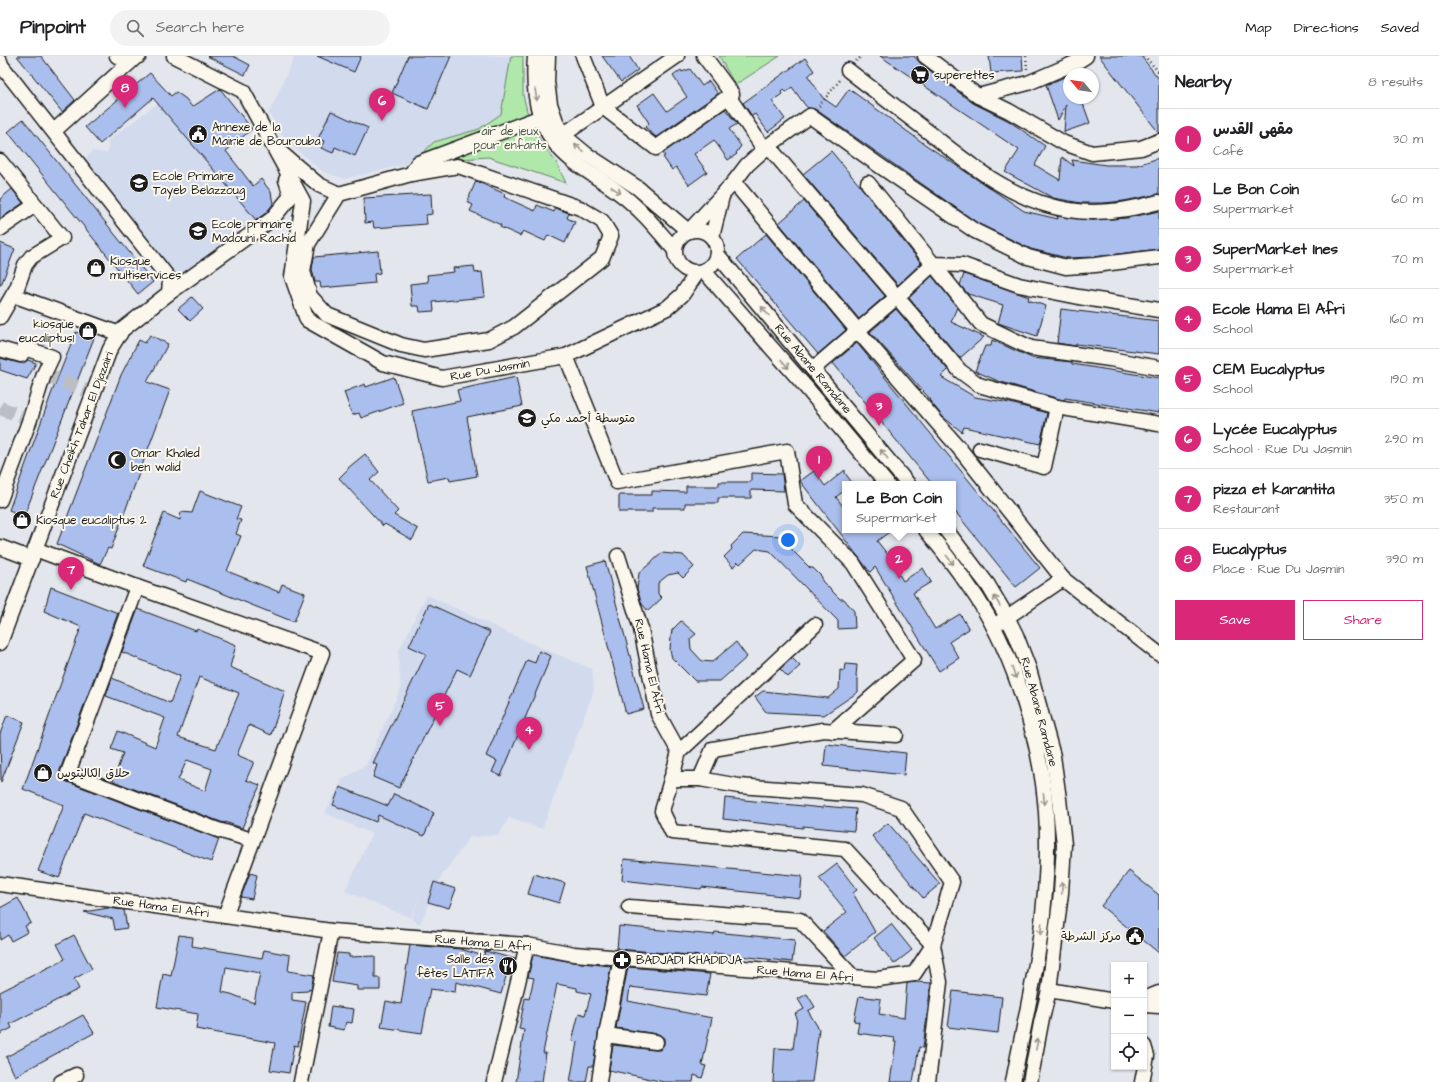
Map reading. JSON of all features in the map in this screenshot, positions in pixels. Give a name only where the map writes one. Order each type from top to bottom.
[{"type":"street","points":[[117,56],[122,58],[142,56]]},
{"type":"street","points":[[54,131],[137,56]]},
{"type":"street","name":"Rue Du Jasmin","points":[[174,56],[243,91],[303,201],[292,277],[307,320],[382,363],[442,378],[566,356],[668,308],[682,295],[700,272]]},
{"type":"street","points":[[535,56],[534,92],[541,117],[554,141],[574,162],[620,192],[658,230],[674,249]]},
{"type":"street","points":[[548,56],[547,82],[550,104],[557,124],[563,135],[586,154],[638,188],[689,231],[698,230],[706,232],[712,237],[716,245],[717,254],[715,261],[710,267],[700,272],[687,271],[680,266],[675,258],[674,249],[679,238],[689,231],[734,182],[747,165],[766,148],[810,116],[975,231],[1028,257],[1066,267],[1159,257]]},
{"type":"street","points":[[583,56],[603,107],[656,148],[732,94],[704,56]]},
{"type":"street","points":[[563,135],[677,56]]},
{"type":"street","points":[[925,56],[978,96],[1009,111],[1064,143],[1092,153],[1141,148],[1159,142]]},
{"type":"street","points":[[978,96],[1028,83],[1075,63],[1086,56]]},
{"type":"street","points":[[0,64],[170,280],[169,293]]},
{"type":"street","points":[[848,70],[973,168],[1012,192],[1042,203],[1069,210],[1103,212],[1159,202]]},
{"type":"street","points":[[728,96],[766,148],[960,371],[979,385],[1057,407],[1159,424]]},
{"type":"street","points":[[411,174],[418,163],[541,117]]},
{"type":"street","points":[[276,151],[319,185],[339,194],[411,174],[458,166],[580,208],[602,220],[611,236],[602,258],[514,327],[489,340],[424,350],[401,345],[327,315],[310,296],[303,271],[308,244],[339,194]]},
{"type":"street","name":"Rue Cheikh Tahar El Djazairi","points":[[0,643],[110,349],[122,330],[169,293],[272,219],[291,196],[276,151]]},
{"type":"street","points":[[0,161],[62,238],[31,257],[25,264],[19,284],[0,317]]},
{"type":"street","points":[[734,182],[857,330],[959,448],[1063,579],[1159,654]]},
{"type":"street","points":[[868,183],[981,324],[1031,348],[1110,359],[1159,368]]},
{"type":"street","points":[[712,237],[723,194]]},
{"type":"street","points":[[0,229],[35,205]]},
{"type":"street","name":"Rue Abane Ramdane","points":[[717,254],[906,481]]},
{"type":"street","points":[[813,369],[933,264],[963,265],[1019,285],[1079,297],[1159,310]]},
{"type":"street","points":[[700,272],[805,386],[884,481]]},
{"type":"street","points":[[13,295],[120,334]]},
{"type":"street","points":[[0,349],[21,355],[24,348],[52,356],[44,374],[30,419],[0,500]]},
{"type":"street","points":[[566,356],[617,482],[787,450],[795,504],[853,563],[914,660],[833,731]]},
{"type":"street","points":[[980,449],[1044,467],[1057,407]]},
{"type":"street","points":[[929,533],[952,561],[977,598],[993,627],[1011,666],[1024,702],[1041,775],[1046,812],[1045,881],[1039,948],[1013,1082]]},
{"type":"street","name":"Rue Abane Ramdane","points":[[948,533],[988,585],[1016,635],[1029,669],[1053,756],[1064,845],[1062,893],[1049,990],[1030,1082]]},
{"type":"street","points":[[0,547],[34,554],[137,587],[322,653],[225,916]]},
{"type":"street","name":"Rue Hama El Afri","points":[[618,556],[641,629],[658,714],[679,752]]},
{"type":"street","points":[[993,627],[1063,579]]},
{"type":"street","points":[[137,587],[68,773],[218,830],[252,840]]},
{"type":"street","points":[[816,625],[679,752],[662,811],[672,832],[845,849],[933,945]]},
{"type":"street","points":[[700,778],[713,749],[823,730],[896,736]]},
{"type":"street","points":[[671,779],[700,778],[739,786],[862,795],[901,808],[952,882],[933,945],[940,982],[928,1082]]},
{"type":"street","name":"Rue Hama El Afri","points":[[0,884],[330,931],[527,945],[574,954],[853,978],[878,979],[914,974],[933,945]]},
{"type":"street","points":[[629,907],[800,920],[853,978]]},
{"type":"street","points":[[301,1082],[330,931]]},
{"type":"street","points":[[494,1082],[527,945]]},
{"type":"street","points":[[599,1082],[606,1035],[621,958]]},
{"type":"street","points":[[1049,990],[1111,1000]]},
{"type":"street","points":[[1146,998],[1159,993]]},
{"type":"street","points":[[1147,1005],[1159,1006]]},
{"type":"street","points":[[606,1035],[656,1042]]},
{"type":"street","points":[[1142,1082],[1144,1070]]},
{"type":"street","points":[[61,1082],[76,1074]]},
{"type":"path","points":[[810,116],[831,93],[848,70],[862,56]]},
{"type":"path","points":[[1144,56],[1159,72]]},
{"type":"shaded area","points":[[295,56],[511,56],[501,114],[479,129],[434,142],[412,163],[344,179],[322,171],[284,139],[269,113]]},
{"type":"shaded area","points":[[158,103],[164,105],[261,225],[188,276],[169,274],[82,164],[92,151],[107,153],[109,148],[107,141]]},
{"type":"shaded area","points":[[427,595],[532,644],[592,669],[594,690],[542,829],[509,818],[499,835],[470,837],[442,875],[420,924],[412,919],[419,897],[411,918],[345,891],[372,834],[325,813],[343,779],[366,765],[401,688],[398,652]]},
{"type":"green space","name":"air de jeux pour enfants","points":[[511,56],[523,56],[523,95],[529,119],[542,144],[556,162],[566,183],[488,157],[412,163],[434,142],[479,129],[501,114]]},
{"type":"green space","points":[[719,56],[780,56],[735,85]]},
{"type":"building","points":[[17,56],[41,56],[75,100],[62,112]]},
{"type":"building","points":[[207,56],[233,56],[250,65],[245,75]]},
{"type":"building","points":[[317,56],[361,56],[354,72]]},
{"type":"building","points":[[408,56],[451,56],[428,109],[392,93]]},
{"type":"building","points":[[602,56],[629,56],[638,70],[621,82]]},
{"type":"building","points":[[880,56],[914,56],[920,63],[973,103],[1009,121],[1045,146],[1035,165],[1060,180],[1062,157],[1074,166],[1072,160],[1106,165],[1137,165],[1159,158],[1159,194],[1124,201],[1103,203],[1081,203],[1053,198],[1005,172],[1019,150]]},
{"type":"building","points":[[989,56],[1022,56],[1023,71],[991,73]]},
{"type":"building","points":[[1099,56],[1141,56],[1159,79],[1159,133]]},
{"type":"building","points":[[805,58],[814,71],[808,76],[823,98],[836,107],[849,89],[926,145],[1024,211],[1058,219],[1057,216],[1092,220],[1127,218],[1159,211],[1159,249],[1094,257],[1067,258],[1031,249],[979,224],[815,109],[808,108],[792,87],[786,92],[783,90],[781,92],[782,94],[772,101],[785,119],[768,132],[755,114],[752,116],[743,103]]},
{"type":"building","points":[[690,69],[702,86],[709,81],[718,94],[656,137],[645,127],[649,123],[637,105],[654,93],[667,111],[687,97],[673,76],[681,70],[682,72]]},
{"type":"building","points":[[150,73],[171,96],[176,92],[186,99],[192,107],[220,89],[221,90],[252,129],[226,151],[253,186],[261,179],[271,192],[273,204],[266,213],[256,220],[153,98],[100,144],[85,127]]},
{"type":"building","points":[[1063,78],[1063,104],[1083,104],[1090,123],[1064,132],[1066,105],[1058,120],[1046,85]]},
{"type":"building","points":[[725,109],[737,124],[729,129],[741,146],[736,153],[737,154],[728,160],[714,140],[694,154],[707,172],[689,185],[676,167],[672,170],[663,157],[665,156],[663,153]]},
{"type":"building","points":[[331,111],[368,128],[355,156],[335,147],[333,153],[321,148],[324,141],[318,139]]},
{"type":"building","points":[[23,119],[153,282],[138,294],[8,132]]},
{"type":"building","points":[[831,151],[921,263],[898,285],[803,174]]},
{"type":"building","points":[[476,181],[505,194],[504,197],[535,211],[537,205],[554,212],[555,208],[569,213],[567,218],[575,222],[565,243],[548,235],[545,241],[523,231],[520,236],[500,227],[501,225],[470,211],[473,205],[467,202]]},
{"type":"building","points":[[12,189],[23,203],[0,219],[0,199]]},
{"type":"building","points":[[431,194],[432,214],[426,215],[427,224],[374,228],[373,222],[365,223],[364,198]]},
{"type":"building","points":[[804,201],[885,296],[859,319],[779,223]]},
{"type":"building","points":[[766,234],[846,330],[818,354],[737,259]]},
{"type":"building","points":[[0,243],[15,249],[1,285],[0,285]]},
{"type":"building","points":[[378,251],[380,273],[374,274],[375,283],[321,288],[320,282],[315,282],[312,269],[314,257]]},
{"type":"building","points":[[474,266],[475,273],[482,272],[485,297],[433,302],[434,311],[420,312],[419,306],[412,306],[410,284],[428,282],[427,275],[454,272],[453,268]]},
{"type":"building","points":[[964,274],[1029,297],[1028,300],[1046,306],[1037,336],[998,323],[1003,305],[968,294],[960,285]]},
{"type":"building","points":[[932,276],[957,307],[951,322],[984,337],[960,358],[909,298]]},
{"type":"building","points":[[192,297],[203,309],[190,321],[178,309]]},
{"type":"building","points":[[896,309],[948,370],[941,377],[975,397],[1010,403],[1047,413],[1040,444],[964,427],[962,432],[943,417],[930,401],[931,400],[870,332]]},
{"type":"building","points":[[1061,309],[1159,321],[1159,354],[1057,343]]},
{"type":"building","points":[[76,332],[94,338],[24,516],[9,510],[52,392]]},
{"type":"building","name":"Omar Khaled ben walid","points":[[150,335],[168,344],[147,382],[170,390],[111,549],[108,548],[100,564],[57,544],[121,375],[139,340],[145,343]]},
{"type":"building","points":[[992,340],[1032,358],[1072,362],[1072,364],[1159,378],[1159,413],[1065,398],[1064,400],[1059,399],[998,381],[975,371],[985,346],[991,346]]},
{"type":"building","points":[[857,343],[1040,568],[1016,587],[956,513],[956,481],[930,481],[833,363]]},
{"type":"building","points":[[0,358],[19,363],[23,363],[28,360],[36,363],[27,379],[0,370]]},
{"type":"building","points":[[394,377],[403,403],[361,418],[359,413],[352,415],[344,392],[365,384],[366,387]]},
{"type":"building","points":[[516,377],[522,406],[467,417],[477,476],[450,481],[449,477],[428,481],[412,411],[460,401],[457,390]]},
{"type":"building","points":[[365,454],[379,472],[370,480],[398,511],[394,515],[418,529],[412,540],[385,524],[383,526],[339,478],[348,468]]},
{"type":"building","points":[[845,470],[845,473],[851,481],[842,481],[842,492],[836,497],[842,505],[842,533],[888,533],[877,541],[888,555],[903,581],[923,568],[931,582],[913,593],[935,629],[960,614],[969,629],[949,642],[959,658],[939,671],[875,567],[870,572],[800,481],[814,471],[825,486]]},
{"type":"building","points":[[751,473],[782,474],[784,491],[751,490],[751,498],[718,498],[718,503],[685,503],[685,508],[652,508],[652,512],[619,512],[619,495],[652,495],[652,491],[686,492],[686,486],[719,486],[719,482],[751,482]]},
{"type":"building","points":[[200,491],[241,507],[236,519],[241,520],[236,534],[241,536],[227,571],[279,592],[282,584],[305,593],[294,622],[187,579],[186,582],[143,566],[164,513],[180,520],[181,512],[192,513]]},
{"type":"building","points":[[743,534],[782,536],[792,546],[792,550],[810,568],[813,568],[822,577],[822,581],[840,599],[844,599],[854,611],[855,628],[838,629],[838,621],[770,551],[756,549],[740,564],[738,562],[733,567],[724,557],[732,549],[731,546]]},
{"type":"building","points":[[662,553],[683,555],[694,567],[683,578],[678,573],[668,575],[658,583],[658,594],[662,598],[648,611],[642,604],[637,589],[639,573]]},
{"type":"building","points":[[605,561],[644,709],[626,714],[587,566]]},
{"type":"building","points":[[51,587],[118,613],[60,770],[59,777],[65,781],[219,839],[211,862],[84,813],[59,878],[38,871],[64,805],[23,789],[81,627],[44,611]]},
{"type":"building","points":[[429,604],[490,632],[470,675],[457,669],[399,788],[373,777],[377,765],[373,763],[426,654],[409,646]]},
{"type":"building","points":[[138,609],[196,631],[197,629],[236,645],[230,667],[285,691],[271,735],[249,725],[237,755],[254,762],[246,780],[260,785],[242,828],[221,822],[113,781],[123,753],[111,749],[118,731],[155,747],[165,718],[106,696],[112,678],[170,703],[180,676],[122,652]],"holes":[[[199,677],[239,693],[216,749],[178,737]],[[187,760],[212,769],[205,791],[178,780]]]},
{"type":"building","points":[[681,621],[696,634],[690,639],[691,649],[702,661],[712,662],[736,642],[747,657],[720,681],[695,681],[672,658],[670,650],[672,630]]},
{"type":"building","points":[[539,651],[551,656],[501,776],[492,772],[497,761],[486,756],[527,660],[535,663]]},
{"type":"building","points":[[792,658],[800,666],[788,677],[780,669]]},
{"type":"building","points":[[845,664],[857,665],[856,676],[858,678],[858,692],[824,715],[766,712],[755,697],[763,691],[828,698],[839,689],[840,670],[844,671]]},
{"type":"building","points":[[7,715],[24,722],[1,782],[0,734]]},
{"type":"building","points":[[826,744],[906,753],[904,775],[824,766]]},
{"type":"building","points":[[340,787],[388,806],[394,794],[434,813],[424,836],[378,815],[376,822],[333,805]]},
{"type":"building","points":[[725,798],[823,808],[823,806],[856,809],[854,831],[803,826],[803,828],[723,819]]},
{"type":"building","points":[[888,823],[940,884],[923,898],[872,836]]},
{"type":"building","points":[[624,859],[802,876],[800,898],[622,880]]},
{"type":"building","points":[[837,864],[857,890],[853,893],[875,932],[845,956],[823,931],[847,912],[819,878]]},
{"type":"building","points":[[1129,871],[1159,895],[1159,953],[1101,906]]},
{"type":"building","points":[[250,873],[257,875],[252,899],[241,897]]},
{"type":"building","points":[[534,874],[565,883],[559,903],[528,894]]},
{"type":"building","points":[[434,882],[456,889],[449,908],[428,902]]},
{"type":"building","points":[[18,898],[31,923],[25,926],[28,932],[11,941],[8,935],[0,940],[0,908]]},
{"type":"building","points":[[108,908],[124,910],[127,928],[115,930],[113,919],[84,912]]},
{"type":"building","points":[[891,924],[912,950],[894,964],[874,938]]},
{"type":"building","points":[[619,926],[714,935],[715,932],[795,940],[792,962],[714,953],[714,957],[617,949]]},
{"type":"building","points":[[74,935],[92,969],[74,979],[79,989],[10,1024],[12,1028],[0,1034],[0,992],[65,959],[57,944]]},
{"type":"building","points":[[179,935],[193,937],[192,946],[262,958],[264,950],[290,955],[288,971],[314,975],[311,990],[308,989],[308,991],[292,992],[292,1000],[306,1002],[298,1046],[294,1045],[289,1073],[270,1070],[275,1043],[196,1029],[198,1014],[157,1007],[163,974],[171,976]],"holes":[[[226,967],[260,973],[254,1003],[222,992]]]},
{"type":"building","points":[[410,945],[460,949],[484,956],[485,951],[515,959],[511,974],[507,973],[501,994],[456,982],[455,992],[430,989],[422,1033],[381,1027],[386,1001],[401,1004]]},
{"type":"building","points":[[337,953],[349,954],[349,957],[375,956],[375,978],[380,978],[380,990],[357,990],[357,986],[332,982]]},
{"type":"building","points":[[533,955],[572,962],[611,966],[593,1066],[589,1066],[586,1082],[570,1082],[577,1042],[572,1041],[579,1013],[585,1015],[591,994],[577,991],[577,988],[557,984],[543,1053],[546,1053],[542,1082],[516,1082],[524,1030],[519,1029],[525,998],[529,999],[534,978],[528,977]]},
{"type":"building","points":[[628,967],[710,974],[706,996],[630,987],[628,1001],[712,1018],[702,1065],[706,1066],[702,1078],[694,1075],[693,1082],[664,1082],[609,1070],[613,1045],[660,1050],[664,1044],[664,1038],[658,1034],[616,1028]]},
{"type":"building","points":[[907,983],[931,983],[923,1048],[919,1047],[913,1082],[890,1082],[896,1042],[894,1042],[895,1038],[857,1033],[859,1022],[854,1021],[859,996],[881,999],[879,1014],[904,1018]]},
{"type":"building","points":[[953,991],[1002,997],[998,1033],[948,1027]]},
{"type":"building","points":[[807,994],[815,1007],[808,1011],[819,1029],[812,1082],[773,1082],[775,1048],[793,1049],[797,1018],[795,1014],[804,1009],[798,999]]},
{"type":"building","points":[[331,1006],[354,1009],[352,1023],[346,1022],[344,1030],[328,1027]]},
{"type":"building","points":[[83,1015],[94,1033],[15,1076],[6,1057]]},
{"type":"tunnel","points":[[44,374],[93,393]]},
{"type":"tunnel","points":[[0,408],[30,419]]},
{"type":"place","name":"superettes","points":[[920,75]]},
{"type":"place","name":"Eucalyptus","points":[[125,108]]},
{"type":"place","name":"Lycée Eucalyptus","points":[[382,121]]},
{"type":"place","name":"Annexe de la Mairie de Bourouba","points":[[198,134]]},
{"type":"place","name":"Ecole Primaire Tayeb Belazzoug","points":[[139,183]]},
{"type":"place","name":"Ecole primaire Madouni Rachid","points":[[198,231]]},
{"type":"place","name":"Kiosque multiservices","points":[[96,268]]},
{"type":"place","name":"kiosque eucaliptus1","points":[[88,331]]},
{"type":"place","name":"متوسطة أحمد مكي","points":[[527,418]]},
{"type":"place","name":"SuperMarket Ines","points":[[879,426]]},
{"type":"place","name":"Omar Khaled ben walid","points":[[117,460]]},
{"type":"place","name":"مقهى القدس","points":[[819,479]]},
{"type":"place","name":"Kiosque eucaliptus 2","points":[[22,520]]},
{"type":"place","name":"Le Bon Coin","points":[[899,579]]},
{"type":"place","name":"pizza et karantita","points":[[71,590]]},
{"type":"place","name":"CEM Eucalyptus","points":[[440,726]]},
{"type":"place","name":"Ecole Hama El Afri","points":[[529,750]]},
{"type":"place","name":"حلاق الكاليتوس","points":[[43,773]]},
{"type":"place","name":"مركز الشرطة","points":[[1135,936]]},
{"type":"place","name":"BADJADI KHADIDJA","points":[[622,960]]},
{"type":"place","name":"Salle des fêtes LATIFA","points":[[508,966]]}]
